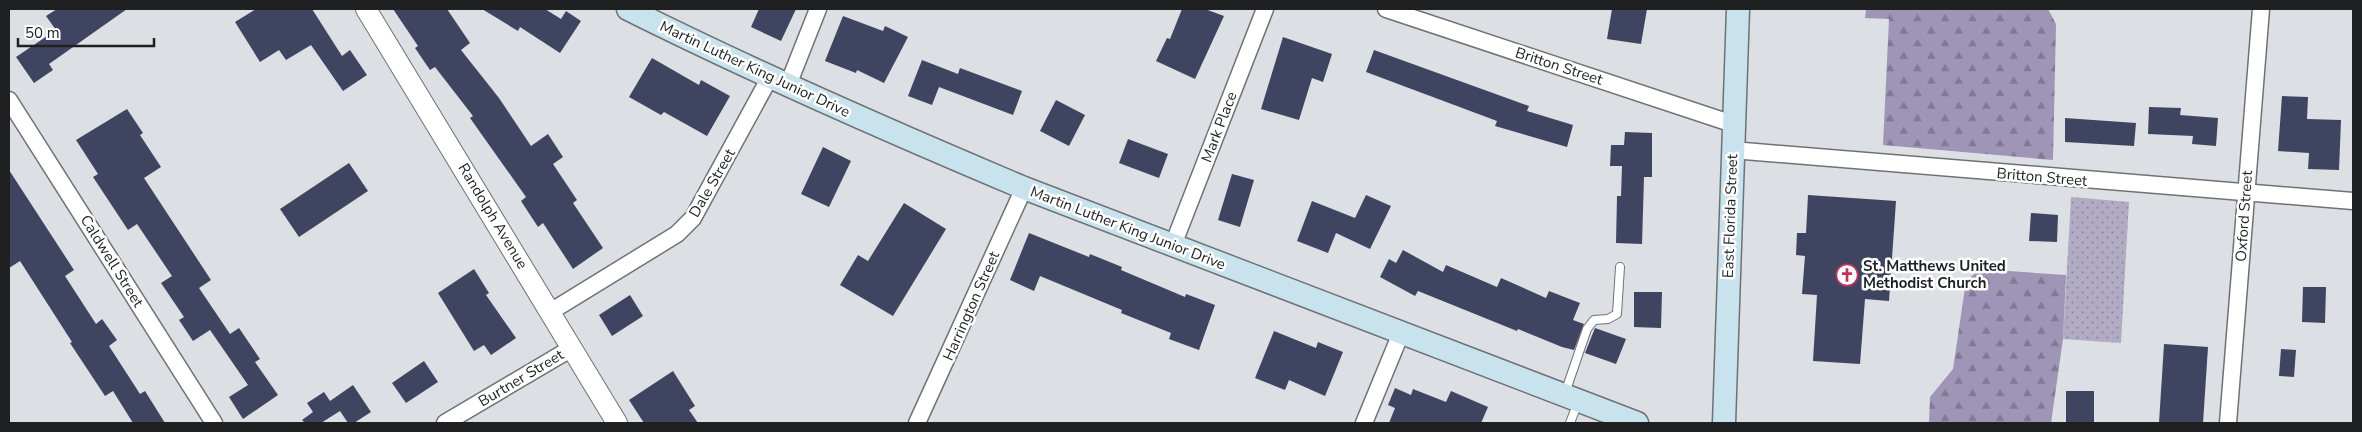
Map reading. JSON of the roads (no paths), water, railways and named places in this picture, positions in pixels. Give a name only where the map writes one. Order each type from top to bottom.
[{"type":"main road","name":"Martin Luther King Junior Drive","points":[[628,9],[705,48],[1024,188],[1637,423]]},
{"type":"main road","name":"East Florida Street","points":[[1724,423],[1732,124],[1738,9]]},
{"type":"street","name":"Randolph Avenue","points":[[366,9],[617,423]]},
{"type":"street","name":"Dale Street","points":[[550,312],[677,234],[693,218],[779,81],[818,9]]},
{"type":"street","name":"Mark Place","points":[[1173,245],[1265,9]]},
{"type":"street","name":"Britton Street","points":[[1386,9],[1732,124]]},
{"type":"street","name":"Oxford Street","points":[[2228,423],[2261,9]]},
{"type":"street","name":"Caldwell Street","points":[[9,100],[214,423]]},
{"type":"street","name":"Britton Street","points":[[1732,150],[2353,201]]},
{"type":"street","name":"Harrington Street","points":[[917,423],[1024,188]]},
{"type":"street","points":[[1364,423],[1401,333]]},
{"type":"street","name":"Burtner Street","points":[[445,423],[572,348]]},
{"type":"lane","points":[[1570,423],[1572,397],[1587,329],[1594,320],[1608,319],[1617,314],[1620,267]]},
{"type":"place","name":"St. Matthews United Methodist Church","points":[[1847,275]]}]
